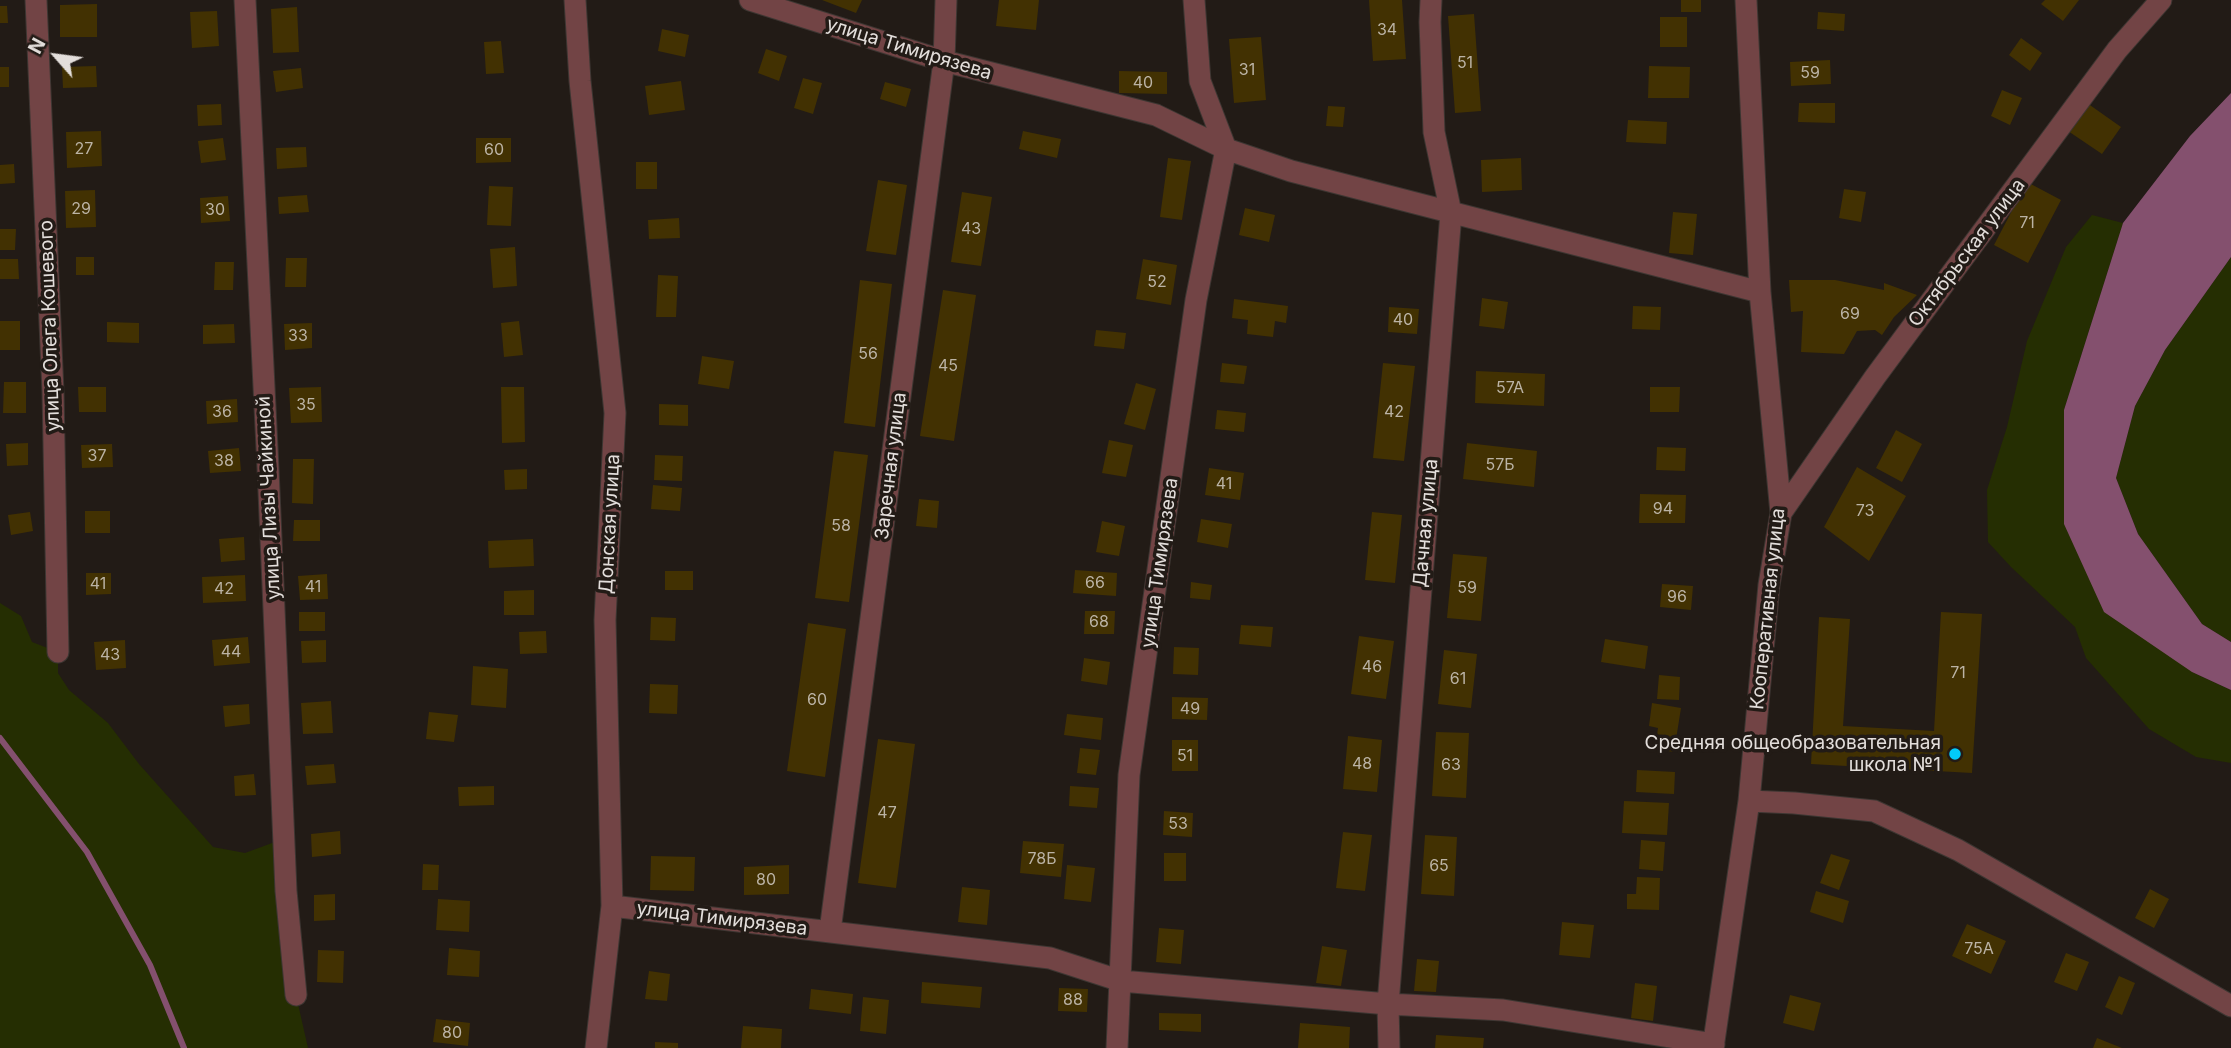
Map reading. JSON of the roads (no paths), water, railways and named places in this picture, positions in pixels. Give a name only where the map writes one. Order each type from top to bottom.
[{"type":"street","name":"улица Олега Кошевого","points":[[36,0],[53,392],[58,652]]},
{"type":"street","name":"улица Лизы Чайкиной","points":[[245,0],[285,891],[296,995]]},
{"type":"street","name":"Донская улица","points":[[575,0],[580,81],[614,413],[605,620],[612,906],[596,1048]]},
{"type":"street","name":"улица Тимирязева","points":[[750,0],[944,61],[1156,115],[1226,149],[1291,171],[1760,292]]},
{"type":"street","name":"Заречная улица","points":[[830,931],[944,61],[946,0]]},
{"type":"street","points":[[1194,0],[1200,81],[1226,149]]},
{"type":"street","name":"Дачная улица","points":[[1389,1048],[1388,1004],[1451,213],[1434,132],[1431,0]]},
{"type":"street","name":"Кооперативная улица","points":[[1714,1046],[1749,801],[1769,585],[1781,513],[1760,292],[1746,0]]},
{"type":"street","name":"Октябрьская улица","points":[[1781,513],[1875,377],[2117,50],[2161,0]]},
{"type":"street","name":"улица Тимирязева","points":[[1117,1048],[1129,775],[1196,300],[1226,149]]},
{"type":"street","points":[[1749,801],[1874,811],[1958,850],[2231,1006]]},
{"type":"street","name":"улица Тимирязева","points":[[612,906],[1051,958],[1121,981]]},
{"type":"street","points":[[1121,981],[1388,1004],[1503,1010],[1714,1046]]},
{"type":"waterway","points":[[0,738],[87,852],[150,965],[184,1048]]},
{"type":"place","name":"Средняя общеобразовательная школа №1","points":[[1955,754]]}]
